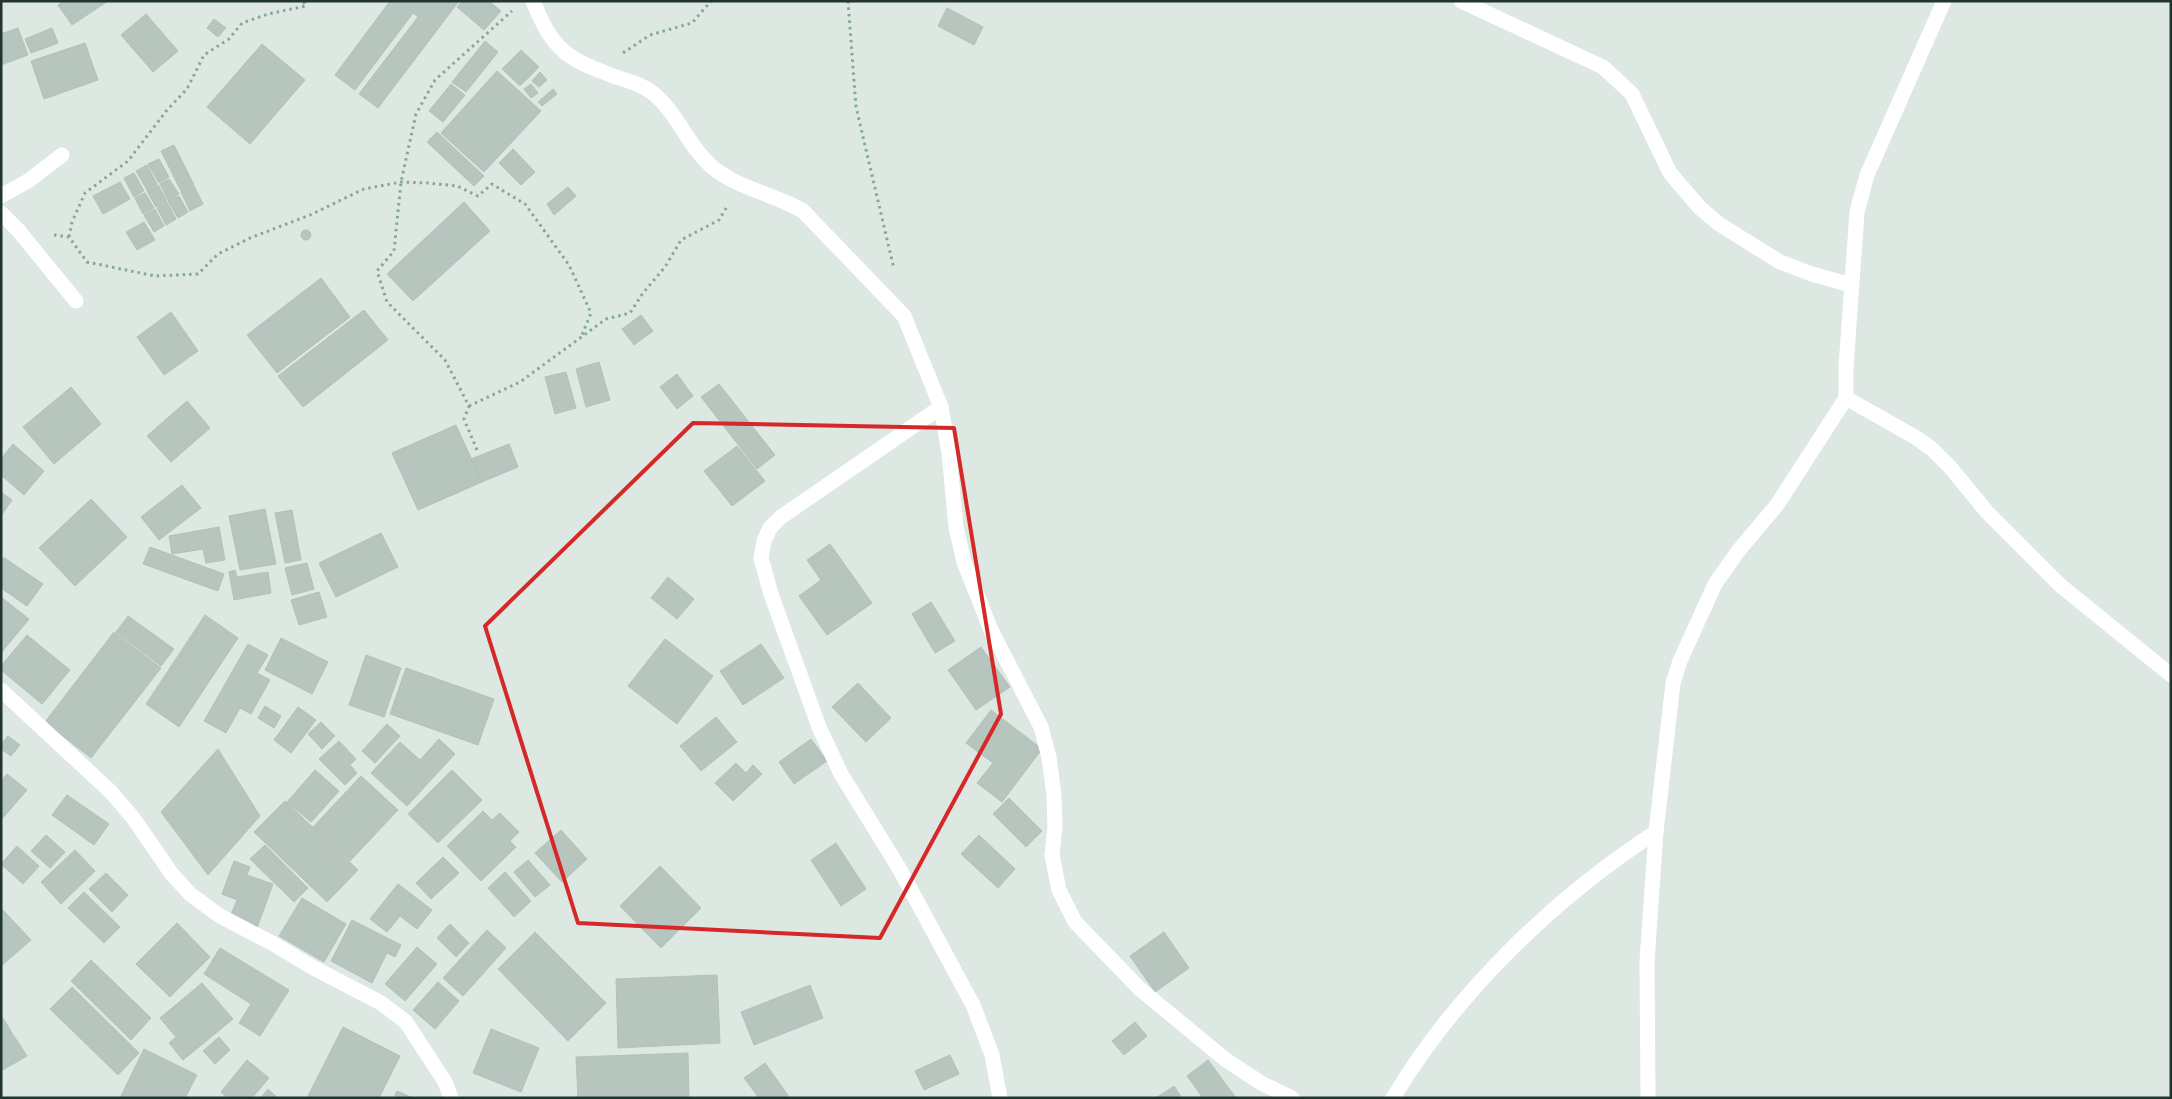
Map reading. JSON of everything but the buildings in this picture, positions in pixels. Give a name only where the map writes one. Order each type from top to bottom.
[{"type":"street","points":[[533,1],[539,16],[559,49],[571,59],[595,70],[640,85],[653,94],[666,105],[707,162],[741,183],[786,201],[803,211],[904,316],[941,406],[949,453],[956,527],[964,562],[991,630],[1041,727],[1049,757],[1054,795],[1055,826],[1052,854],[1059,890],[1075,922],[1141,990],[1226,1060],[1261,1082],[1292,1098]]},
{"type":"street","points":[[1461,1],[1603,68],[1632,94],[1670,172],[1700,208],[1719,224],[1780,262],[1812,274],[1851,284]]},
{"type":"street","points":[[1648,1098],[1647,961],[1656,832],[1673,683],[1698,618],[1715,584],[1739,550],[1777,505],[1846,398],[1846,367],[1857,212],[1867,175],[1944,1]]},
{"type":"street","points":[[1,196],[28,181],[62,155]]},
{"type":"street","points":[[1,213],[18,230],[76,301]]},
{"type":"street","points":[[1846,398],[1915,437],[1932,449],[1950,466],[1987,512],[2061,586],[2171,675]]},
{"type":"street","points":[[941,406],[781,517],[770,528],[764,541],[760,558],[819,727],[841,774],[899,868],[973,1005],[992,1055],[1000,1098]]},
{"type":"street","points":[[1,690],[111,792],[134,819],[171,873],[190,894],[220,916],[272,943],[312,968],[382,1002],[406,1022],[445,1082],[451,1098]]},
{"type":"street","points":[[1392,1098],[1411,1068],[1449,1017],[1521,939],[1621,855],[1656,832]]},
{"type":"path","points":[[303,1],[306,6],[268,14],[242,23],[229,39],[204,55],[187,89],[162,116],[128,161],[85,193],[72,222],[69,236],[87,262],[155,276],[198,274],[218,254],[250,238],[310,215],[364,188],[401,182],[458,186],[478,196],[492,184],[525,204],[569,265],[580,286],[590,313],[582,335]]},
{"type":"path","points":[[595,70],[650,35],[692,23],[711,1]]},
{"type":"path","points":[[848,1],[856,107],[895,272]]},
{"type":"path","points":[[469,406],[445,360],[387,302],[377,271],[394,251],[401,182],[416,114],[435,80],[516,7]]},
{"type":"path","points":[[477,450],[464,419],[469,406],[520,382],[606,318],[630,313],[642,293],[665,267],[681,240],[719,220],[741,183]]},
{"type":"path","points":[[51,234],[69,236]]},
{"type":"highlighted area","points":[[693,423],[954,428],[1001,714],[880,938],[578,923],[485,626]]}]
